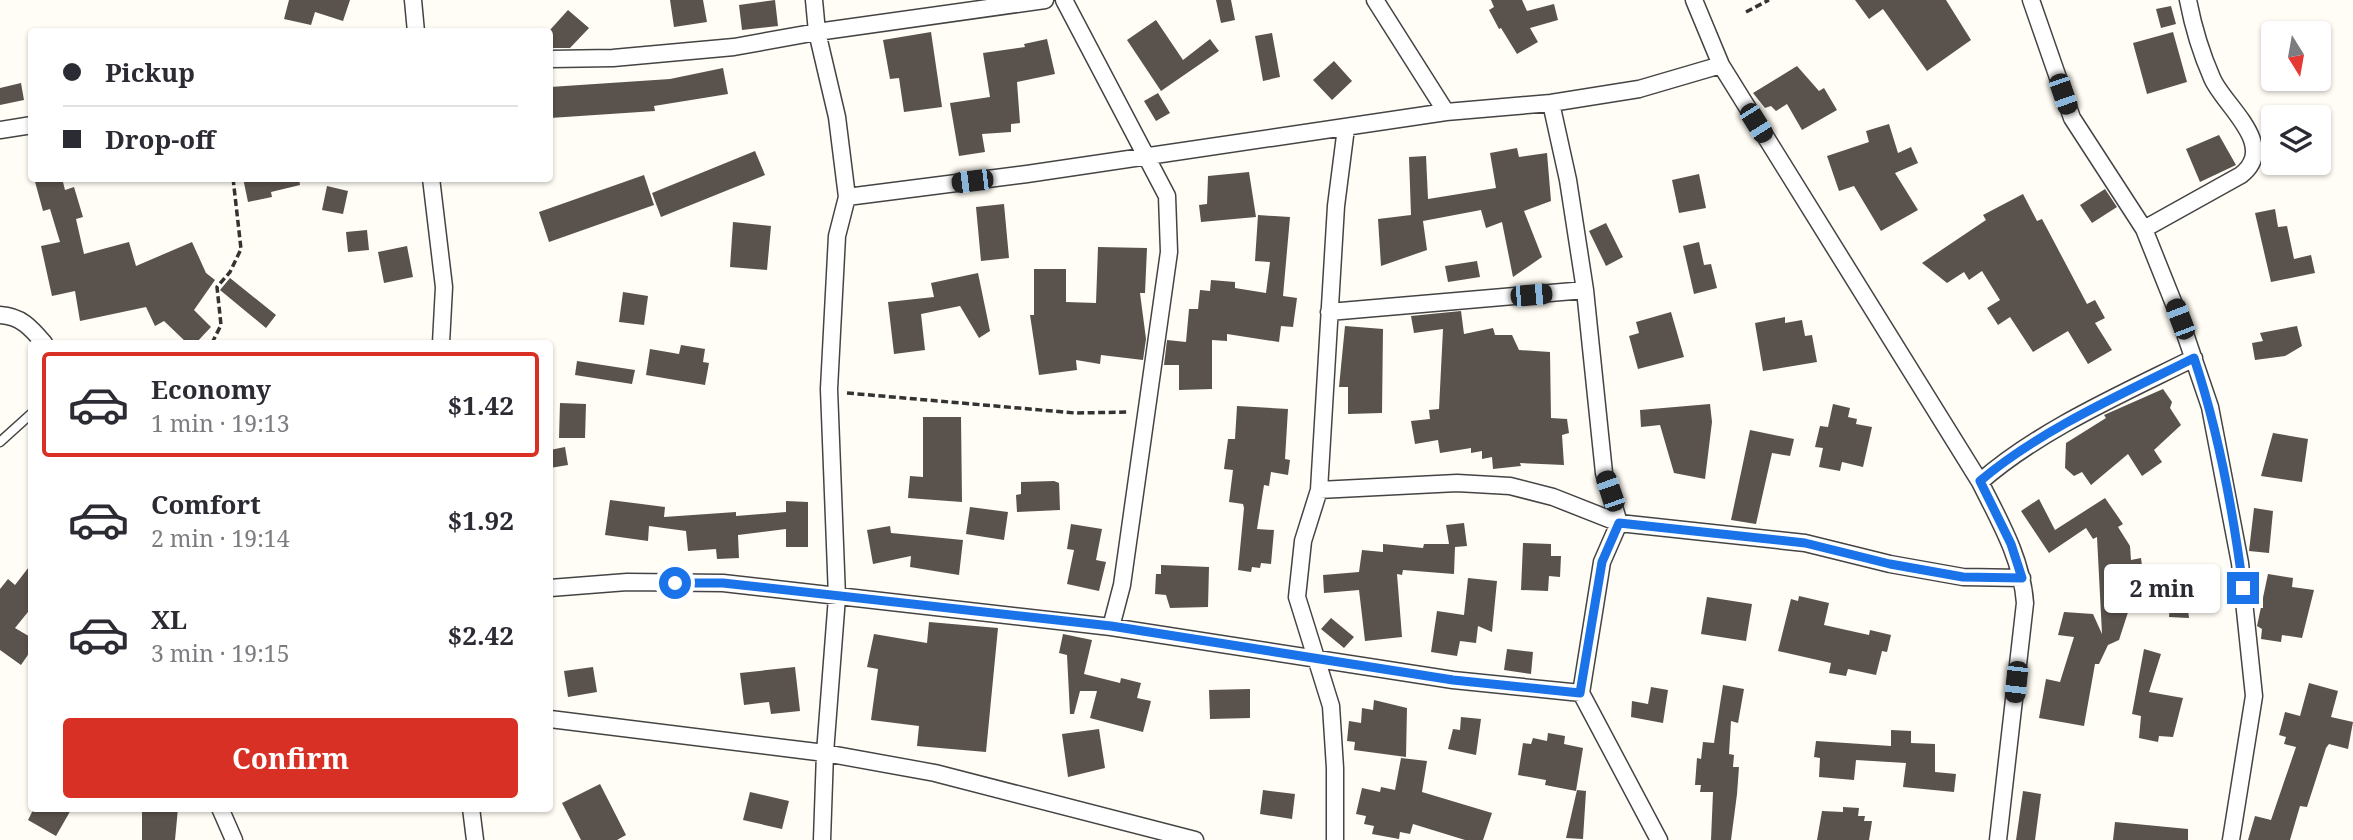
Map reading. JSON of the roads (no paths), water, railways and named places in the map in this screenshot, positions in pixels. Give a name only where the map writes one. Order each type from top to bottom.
[{"type":"street","points":[[413,0],[416,28]]},
{"type":"street","points":[[814,0],[817,32],[837,117],[848,197],[837,236],[831,392],[832,514],[837,597],[825,753],[822,840]]},
{"type":"street","points":[[553,59],[613,58],[734,47],[817,32],[1045,0]]},
{"type":"street","points":[[1064,0],[1167,196],[1169,252],[1122,585],[1111,626]]},
{"type":"street","points":[[1375,0],[1446,112]]},
{"type":"street","points":[[1694,0],[1721,65],[1980,481],[2011,544],[2022,578],[2025,603],[1998,840]]},
{"type":"street","points":[[2031,0],[2072,118],[2144,229],[2210,407],[2228,488],[2254,696],[2231,840]]},
{"type":"street","points":[[2144,229],[2241,175],[2250,165],[2253,155],[2247,127],[2212,80],[2193,24],[2188,0]]},
{"type":"street","points":[[848,197],[1147,157],[1446,112],[1551,103],[1639,89],[1721,65]]},
{"type":"street","points":[[1551,103],[1568,180],[1585,290],[1604,473],[1619,523],[1602,562],[1580,693],[1659,840]]},
{"type":"street","points":[[0,130],[28,126]]},
{"type":"street","points":[[1335,840],[1335,768],[1331,706],[1297,597],[1303,541],[1319,490],[1336,206],[1346,128]]},
{"type":"street","points":[[431,182],[444,287],[441,340]]},
{"type":"street","points":[[1329,312],[1585,290]]},
{"type":"street","points":[[0,315],[10,315],[28,324],[41,340]]},
{"type":"street","points":[[1980,481],[2041,440],[2112,398],[2194,358]]},
{"type":"street","points":[[1319,490],[1457,483],[1510,486],[1553,496],[1619,523],[1805,543],[1890,564],[1963,577],[2022,578]]},
{"type":"street","points":[[553,588],[627,582],[723,583],[1111,626],[1453,680],[1580,693]]},
{"type":"street","points":[[553,719],[825,753],[935,773],[1195,840]]},
{"type":"street","points":[[222,812],[234,840]]},
{"type":"street","points":[[472,812],[475,840]]},
{"type":"lane","points":[[0,442],[28,417]]}]
